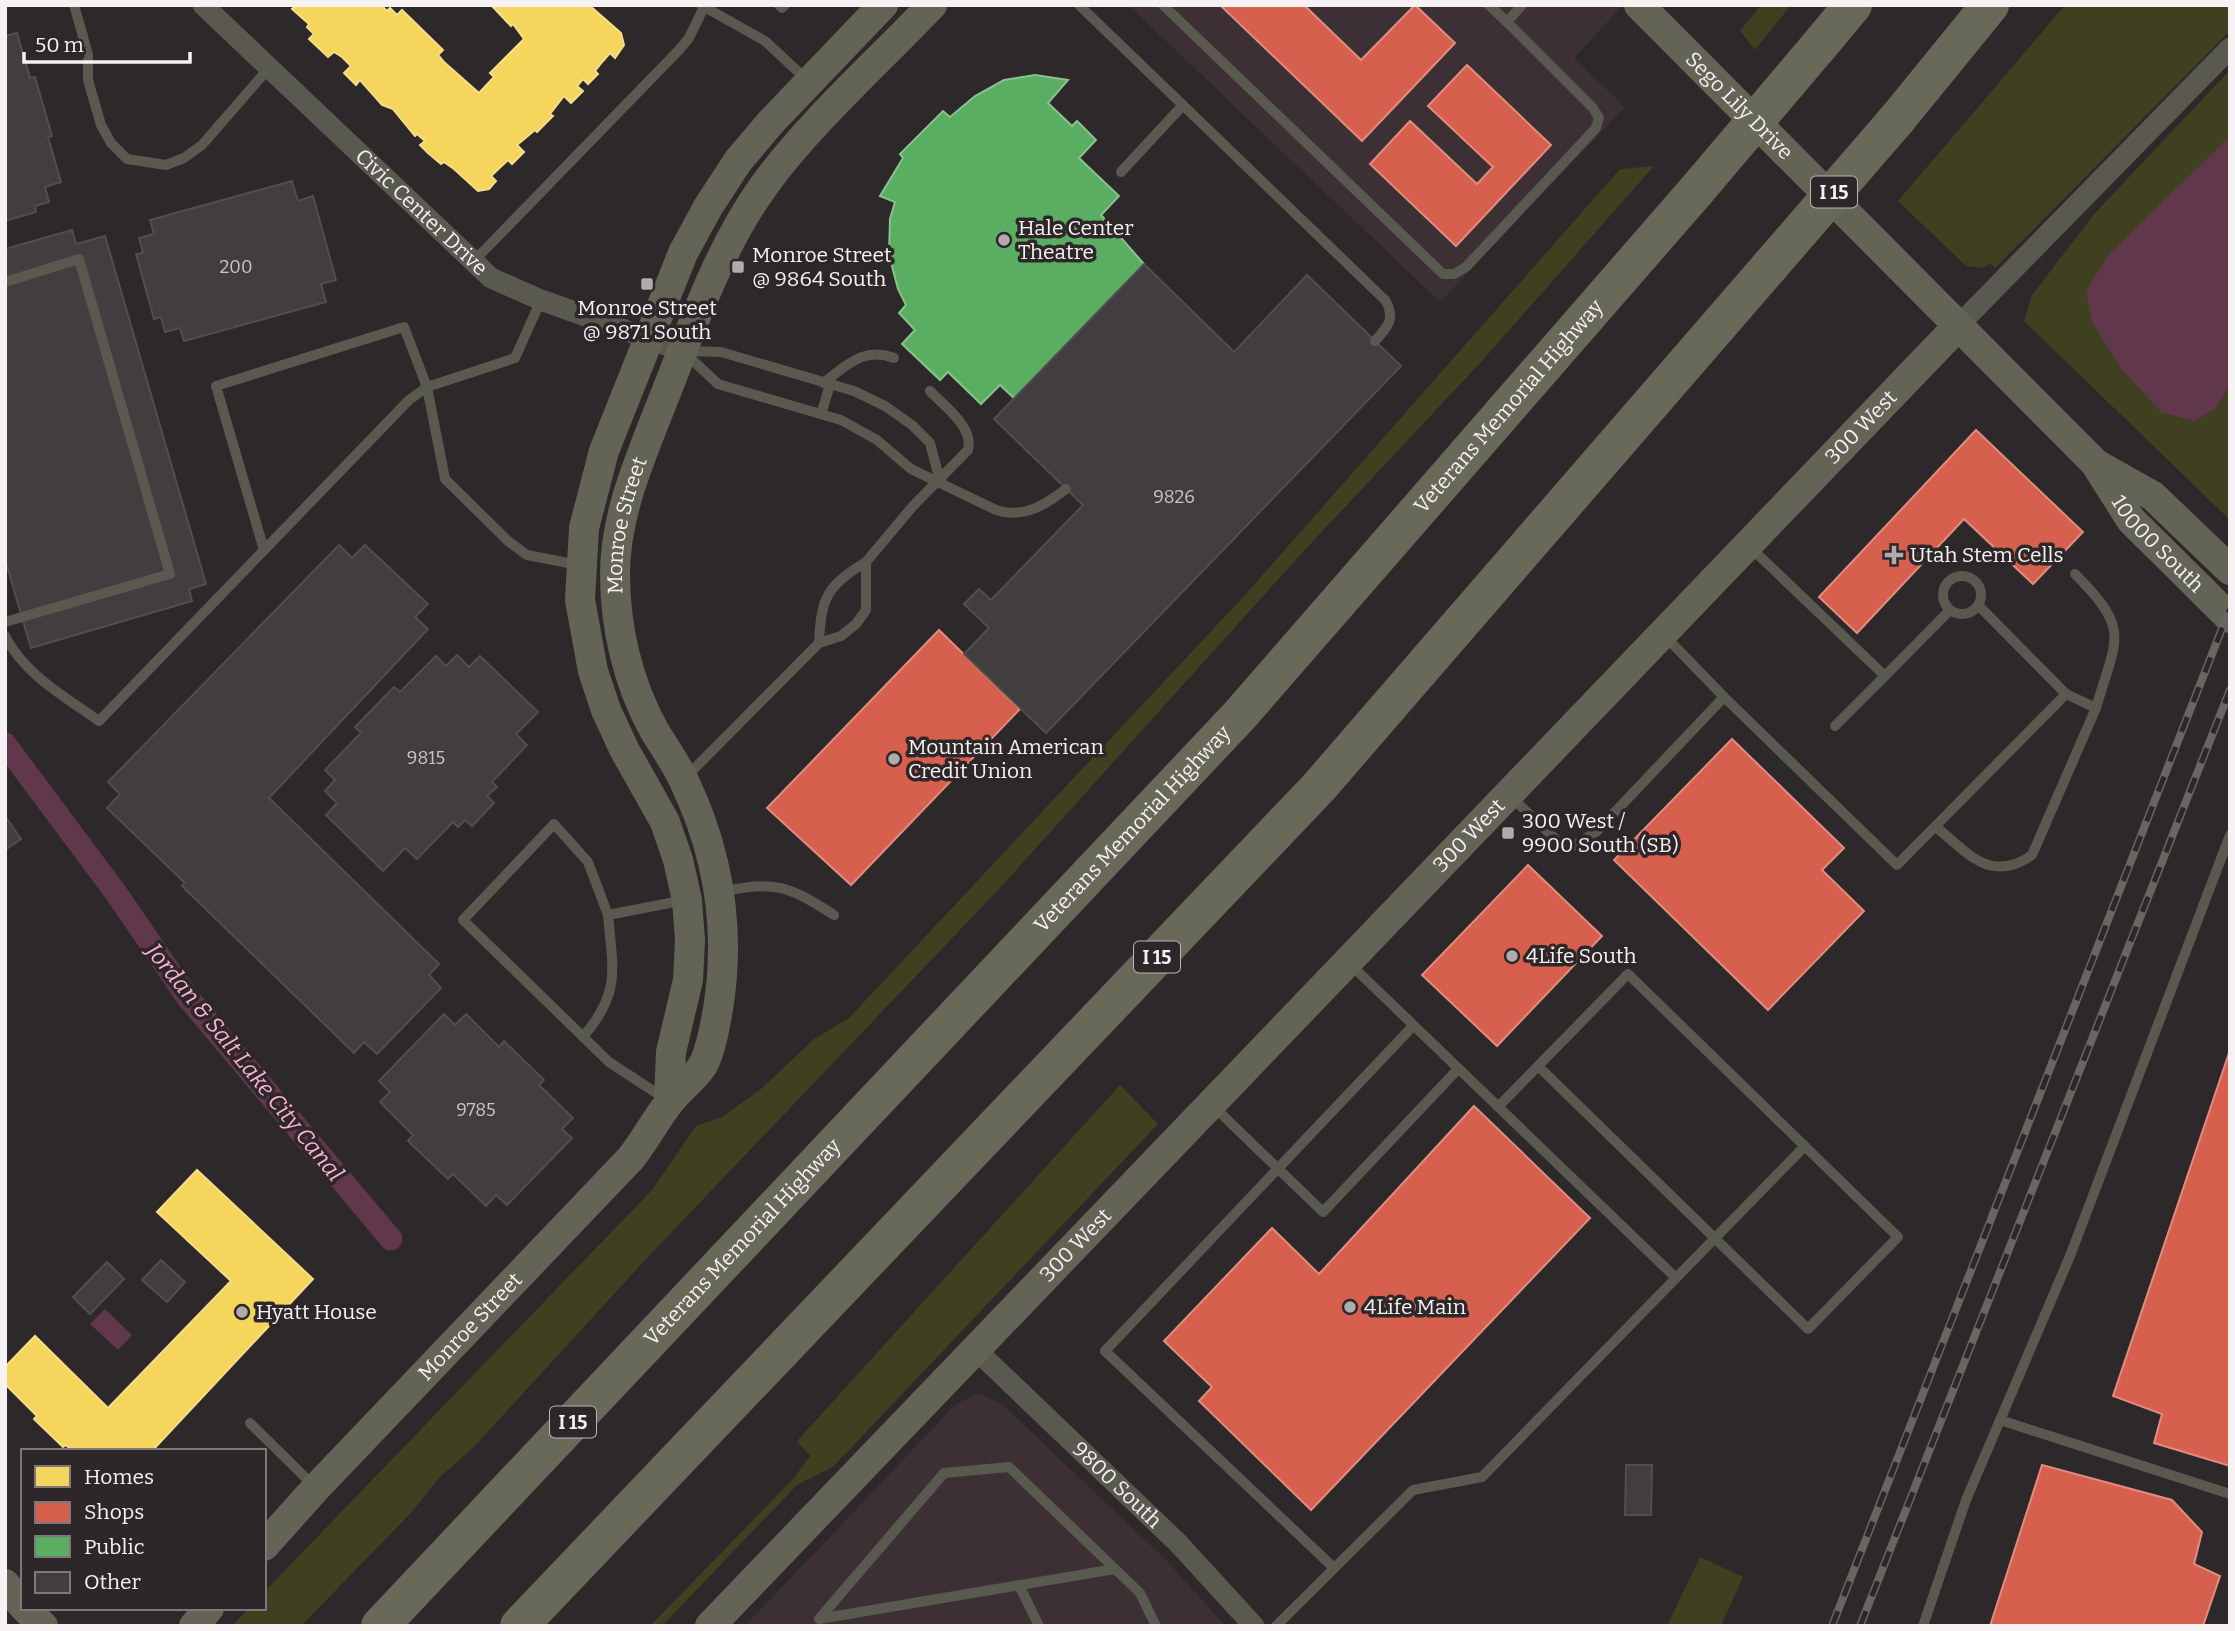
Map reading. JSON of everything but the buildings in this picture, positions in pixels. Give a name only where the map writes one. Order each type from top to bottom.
[{"type":"highway","name":"Veterans Memorial Highway","points":[[380,1626],[1239,716],[1696,191],[1853,5]]},
{"type":"highway","name":"I 15","points":[[519,1626],[1318,788],[1898,118],[1990,5]]},
{"type":"street","name":"Civic Center Drive","points":[[203,5],[491,278],[541,300],[682,351]]},
{"type":"street","name":"Monroe Street","points":[[669,1101],[671,1052],[688,980],[690,940],[687,900],[678,860],[665,822],[624,749],[606,710],[593,671],[580,600],[580,565],[592,490],[648,338],[683,253],[708,207],[738,161],[883,5]]},
{"type":"street","name":"Monroe Street","points":[[266,1544],[316,1488],[602,1190],[646,1139],[669,1101],[703,1065],[716,1024],[725,937],[721,892],[708,838],[684,779],[652,727],[630,675],[618,622],[615,572],[620,525],[632,478],[719,262],[764,186],[796,148],[932,5]]},
{"type":"street","name":"Sego Lily Drive","points":[[1639,5],[1957,327]]},
{"type":"street","name":"300 West","points":[[710,1626],[1346,961],[2230,48]]},
{"type":"street","name":"10000 South","points":[[1957,327],[2095,463],[2131,520],[2230,618]]},
{"type":"street","name":"10000 South","points":[[2095,463],[2153,496],[2230,570]]},
{"type":"street","name":"9800 South","points":[[974,1349],[1178,1543],[1254,1626]]},
{"type":"street","points":[[5,1584],[21,1603]]},
{"type":"street","points":[[27,1610],[43,1626]]},
{"type":"street","points":[[194,1626],[207,1610]]},
{"type":"lane","points":[[74,5],[88,54],[88,79],[101,125],[111,144],[127,159],[166,165],[184,159],[202,145],[269,68]]},
{"type":"lane","points":[[1079,5],[1385,300],[1392,312],[1390,325],[1375,341]]},
{"type":"lane","points":[[1163,5],[1443,274],[1454,274],[1466,267],[1596,128],[1599,118],[1593,108],[1489,5]]},
{"type":"lane","points":[[1507,22],[1522,5]]},
{"type":"lane","points":[[473,262],[679,50],[689,38],[703,6],[765,41],[810,82]]},
{"type":"lane","points":[[1121,172],[1183,106]]},
{"type":"lane","points":[[5,282],[79,259],[170,574],[5,622]]},
{"type":"lane","points":[[5,636],[15,655],[28,670],[99,721],[409,400],[426,387],[515,358],[541,300]]},
{"type":"lane","points":[[264,550],[216,386],[404,327],[426,387],[444,479],[508,541],[527,555],[580,565]]},
{"type":"lane","points":[[682,351],[722,352],[853,391],[912,425],[930,443],[940,481]]},
{"type":"lane","points":[[682,351],[718,384],[821,414],[877,440],[911,469],[1008,514],[1044,506],[1066,489]]},
{"type":"lane","points":[[821,414],[827,384],[857,357],[872,353],[894,358]]},
{"type":"lane","points":[[819,643],[825,598],[842,576],[866,562],[913,506],[968,450],[971,440],[967,430],[930,391]]},
{"type":"lane","points":[[1747,545],[1885,676]]},
{"type":"lane","points":[[684,779],[819,643],[841,636],[856,624],[866,610],[866,562]]},
{"type":"lane","points":[[1936,827],[1984,865],[2011,867],[2032,855],[2095,708],[2116,638],[2113,620],[2104,603],[2076,574]]},
{"type":"lane","points":[[1959,575],[1973,579],[1982,591],[1979,606],[1965,615],[1949,611],[1942,598],[1946,583],[1959,575]]},
{"type":"lane","points":[[1979,606],[2066,694],[2095,708]]},
{"type":"lane","points":[[1835,726],[1949,611]]},
{"type":"lane","points":[[1662,633],[1724,697],[1898,865],[2066,694]]},
{"type":"lane","points":[[1507,794],[1567,850],[1596,832],[1724,697]]},
{"type":"lane","points":[[583,1037],[600,1017],[609,998],[613,977],[608,915],[588,862],[554,824],[463,920],[583,1037],[617,1069],[669,1101]]},
{"type":"lane","points":[[1923,1626],[1966,1500],[2070,1256],[2230,835]]},
{"type":"lane","points":[[721,892],[757,884],[795,890],[834,915]]},
{"type":"lane","points":[[608,915],[687,900]]},
{"type":"lane","points":[[1346,961],[1676,1278]]},
{"type":"lane","points":[[1498,1107],[1538,1066],[1628,974],[1898,1237],[1808,1329],[1538,1066]]},
{"type":"lane","points":[[1333,1567],[1105,1351],[1413,1026]]},
{"type":"lane","points":[[1210,1103],[1323,1212],[1458,1069]]},
{"type":"lane","points":[[1276,1626],[1413,1490],[1482,1477],[1805,1146]]},
{"type":"lane","points":[[2000,1420],[2230,1494]]},
{"type":"lane","points":[[250,1423],[316,1488]]},
{"type":"lane","points":[[1115,1569],[819,1619],[944,1474],[1009,1467],[1140,1593],[1156,1626]]},
{"type":"lane","points":[[1019,1585],[1039,1626]]},
{"type":"shaded area","points":[[1128,5],[1623,5],[1574,58],[1625,107],[1440,302]]},
{"type":"shaded area","points":[[2230,136],[2230,384],[2215,409],[2194,421],[2161,412],[2122,370],[2092,322],[2086,291],[2108,255]]},
{"type":"shaded area","points":[[105,1309],[132,1335],[118,1350],[90,1324]]},
{"type":"shaded area","points":[[979,1393],[1002,1404],[1164,1558],[1226,1626],[745,1626],[956,1404]]},
{"type":"green space","points":[[1761,5],[1791,5],[1755,50],[1740,31]]},
{"type":"green space","points":[[2065,5],[2230,5],[2230,31],[1995,268],[1991,263],[1983,268],[1966,266],[1898,201]]},
{"type":"green space","points":[[2230,70],[2230,520],[2024,321],[2032,295],[2095,213]]},
{"type":"green space","points":[[1654,166],[1482,361],[1301,554],[999,889],[647,1258],[473,1448],[440,1477],[410,1514],[301,1626],[232,1626],[247,1610],[266,1610],[266,1590],[652,1190],[696,1126],[722,1117],[761,1089],[814,1039],[849,1018],[1245,595],[1620,169]]},
{"type":"green space","points":[[1120,1085],[1158,1124],[833,1467],[797,1485],[662,1626],[650,1626],[793,1479],[810,1456],[797,1441]]},
{"type":"green space","points":[[1700,1557],[1743,1577],[1721,1626],[1671,1626],[1668,1624]]},
{"type":"waterway","name":"Jordan & Salt Lake City Canal","points":[[5,744],[116,893],[188,998],[391,1239]]},
{"type":"railway","points":[[1832,1626],[2230,608]]},
{"type":"railway","points":[[1860,1626],[2230,690]]},
{"type":"place","name":"Hale Center Theatre","points":[[1004,240]]},
{"type":"place","name":"Monroe Street @ 9864 South","points":[[738,267]]},
{"type":"place","name":"Monroe Street @ 9871 South","points":[[647,284]]},
{"type":"place","name":"Utah Stem Cells","points":[[1894,555]]},
{"type":"place","name":"Mountain American Credit Union","points":[[894,759]]},
{"type":"place","name":"300 West / 9900 South (SB)","points":[[1508,833]]},
{"type":"place","name":"4Life South","points":[[1512,956]]},
{"type":"place","name":"4Life Main","points":[[1350,1307]]},
{"type":"place","name":"Hyatt House","points":[[242,1312]]}]
